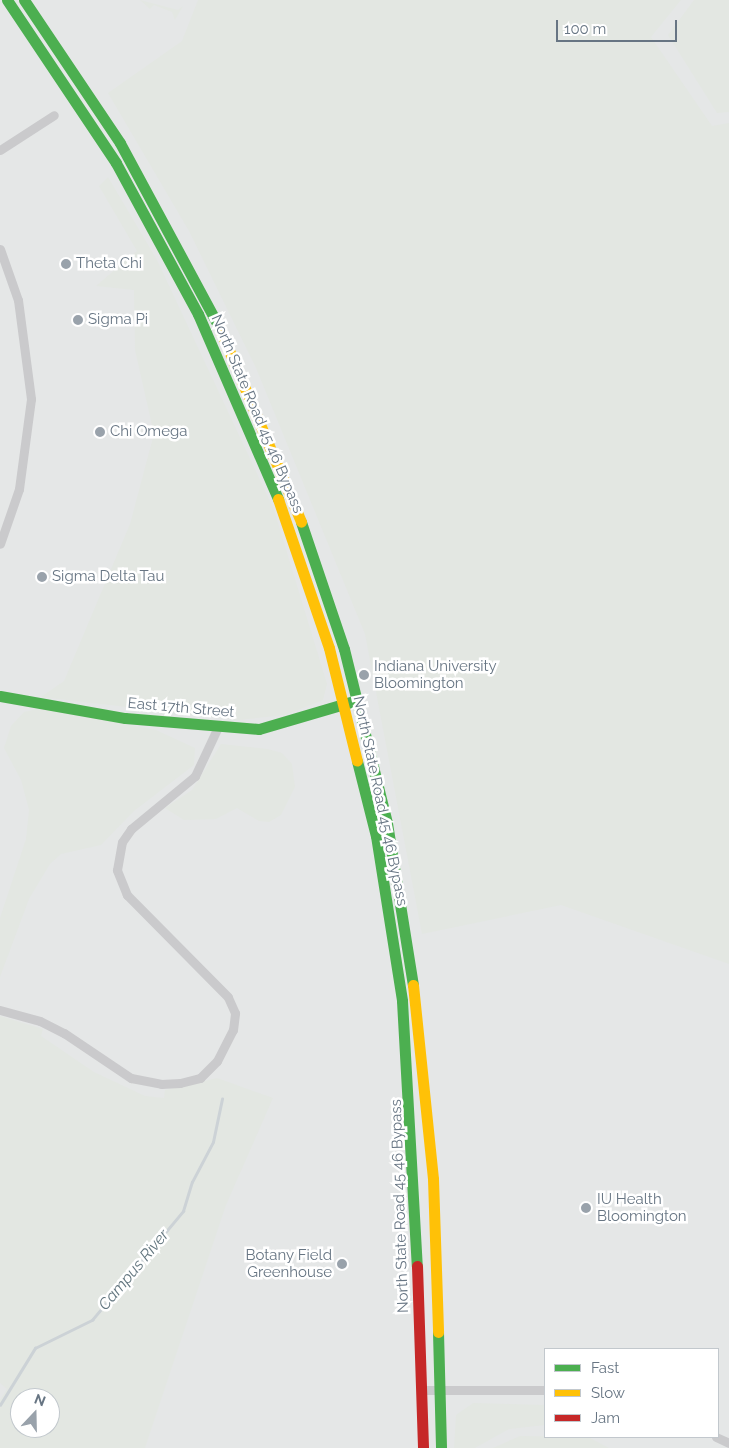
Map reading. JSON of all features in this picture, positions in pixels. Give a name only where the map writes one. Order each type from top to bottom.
[{"type":"main road","name":"North State Road 45 46 Bypass","points":[[7,0],[77,102],[164,248],[233,388],[292,535],[344,704],[383,874],[404,1026],[414,1160],[423,1448]]},
{"type":"main road","name":"North State Road 45 46 Bypass","points":[[24,0],[89,94],[177,242],[250,393],[309,541],[358,699],[387,823],[413,981],[433,1179],[440,1389]]},
{"type":"main road","points":[[77,102],[89,94]]},
{"type":"main road","name":"East 17th Street","points":[[0,696],[125,718],[218,727],[272,728],[358,699]]},
{"type":"main road","points":[[440,1389],[441,1448]]},
{"type":"street","points":[[0,150],[54,115]]},
{"type":"street","points":[[0,249],[25,334],[31,414],[19,489],[0,544]]},
{"type":"street","points":[[0,1010],[40,1021],[64,1033],[131,1078],[162,1084],[200,1078],[229,1044],[234,1013],[228,997],[127,896],[117,870],[122,842],[131,829],[195,776],[218,727]]},
{"type":"street","points":[[422,1390],[544,1390]]},
{"type":"shaded area","name":"Indiana University Bloomington","points":[[0,0],[729,0],[729,1448],[0,1448]]},
{"type":"shaded area","points":[[140,0],[178,10],[183,6],[175,20],[172,12],[154,5],[150,9]]},
{"type":"shaded area","points":[[198,0],[681,0],[651,37],[712,126],[729,123],[729,964],[561,905],[422,934],[365,634],[256,368],[189,231],[108,93],[182,41]]},
{"type":"shaded area","points":[[694,0],[729,0],[729,112],[717,113],[668,35]]},
{"type":"shaded area","points":[[108,177],[157,260],[274,510],[327,684],[323,700],[285,715],[239,720],[41,697],[64,681],[130,524],[154,434],[135,350],[134,290],[96,286],[137,251],[99,186]]},
{"type":"shaded area","points":[[41,708],[156,730],[195,748],[194,765],[134,811],[101,845],[61,854],[50,864],[29,899],[0,977],[0,918],[26,839],[29,810],[21,780],[4,748],[11,726],[24,712]]},
{"type":"shaded area","points":[[221,744],[267,749],[282,753],[292,764],[295,787],[281,815],[269,822],[259,821],[237,808],[216,819],[184,820],[165,808],[192,790]]},
{"type":"shaded area","points":[[0,1016],[43,1029],[41,1036],[94,1072],[145,1096],[164,1098],[165,1090],[217,1078],[273,1098],[226,1205],[145,1448],[0,1448],[0,1400],[7,1389],[0,1383]]},
{"type":"shaded area","points":[[473,1403],[544,1405],[544,1425],[509,1429],[475,1448],[454,1448],[456,1415]]},
{"type":"shaded area","points":[[520,1436],[590,1438],[609,1448],[493,1448]]},
{"type":"waterway","name":"Campus River","points":[[0,1405],[35,1348],[92,1320],[183,1211],[192,1182],[213,1142],[222,1099]]},
{"type":"traffic: fast","points":[[7,0],[116,163],[198,314],[278,499]]},
{"type":"traffic: fast","points":[[24,0],[120,143],[220,329]]},
{"type":"traffic: fast","points":[[301,522],[344,649],[387,823],[413,985]]},
{"type":"traffic: fast","points":[[0,696],[125,718],[259,729],[351,702]]},
{"type":"traffic: fast","points":[[357,761],[376,836],[402,1001],[417,1266]]},
{"type":"traffic: fast","points":[[438,1332],[441,1448]]},
{"type":"traffic: slow","points":[[220,329],[301,522]]},
{"type":"traffic: slow","points":[[278,499],[329,648],[357,761]]},
{"type":"traffic: slow","points":[[413,985],[433,1179],[438,1332]]},
{"type":"traffic: jam","points":[[417,1266],[423,1448]]},
{"type":"place","name":"Theta Chi","points":[[66,264]]},
{"type":"place","name":"Sigma Pi","points":[[78,320]]},
{"type":"place","name":"Chi Omega","points":[[100,432]]},
{"type":"place","name":"Sigma Delta Tau","points":[[42,577]]},
{"type":"place","name":"Indiana University Bloomington","points":[[364,675]]},
{"type":"place","name":"IU Health Bloomington","points":[[586,1208]]},
{"type":"place","name":"Botany Field Greenhouse","points":[[342,1264]]}]
